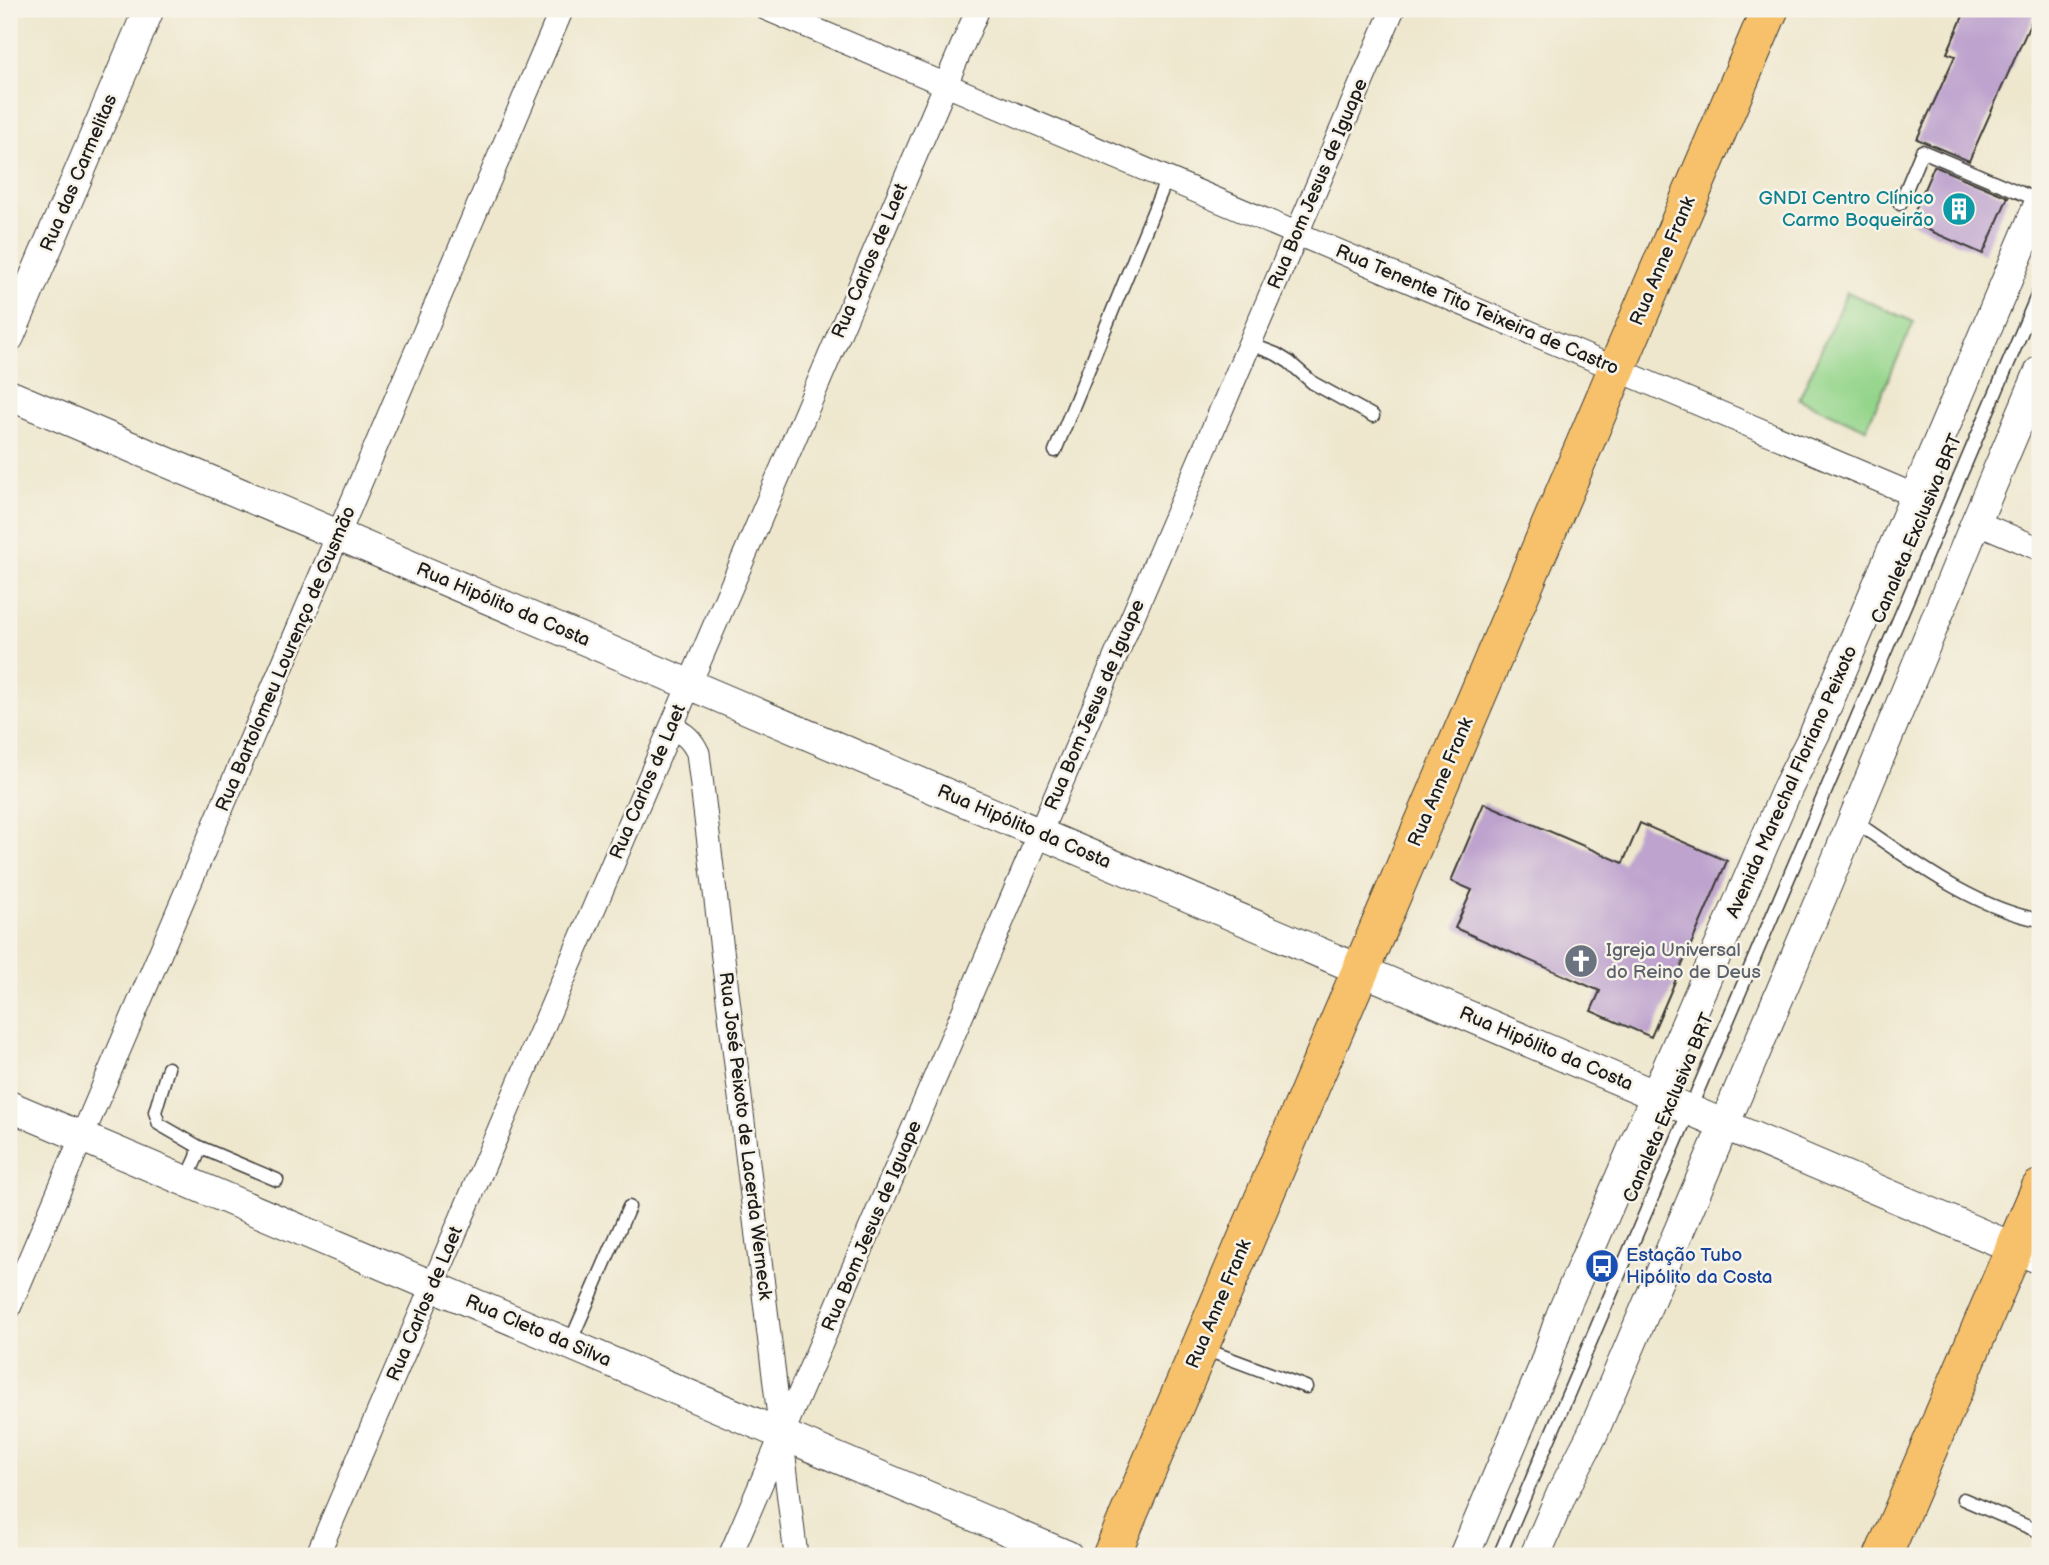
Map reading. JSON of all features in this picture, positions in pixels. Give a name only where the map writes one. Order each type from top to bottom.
[{"type":"main road","name":"Rua Anne Frank","points":[[1111,1556],[1770,9]]},
{"type":"main road","points":[[1883,1556],[2027,1253],[2040,1188]]},
{"type":"street","name":"Rua das Carmelitas","points":[[9,337],[149,9]]},
{"type":"street","name":"Rua Bartolomeu Lourenço de Gusmão","points":[[9,1308],[562,9]]},
{"type":"street","name":"Rua Tenente Tito Teixeira de Castro","points":[[767,9],[1916,496]]},
{"type":"street","name":"Rua Carlos de Laet","points":[[317,1556],[978,9]]},
{"type":"street","name":"Rua Bom Jesus de Iguape","points":[[730,1556],[1393,9]]},
{"type":"street","name":"Avenida Marechal Floriano Peixoto","points":[[1464,1556],[1543,1369],[1561,1316],[1655,1095],[1787,787],[1815,733],[2040,202]]},
{"type":"street","points":[[1535,1556],[1562,1493],[1592,1435],[1853,821],[2040,371]]},
{"type":"street","name":"Rua Hipólito da Costa","points":[[9,395],[2027,1253]]},
{"type":"street","points":[[1976,522],[2040,549]]},
{"type":"street","name":"Rua José Peixoto de Lacerda Werneck","points":[[671,728],[687,736],[698,753],[796,1556]]},
{"type":"street","name":"Rua Cleto da Silva","points":[[9,1107],[1068,1556]]},
{"type":"lane","points":[[1900,204],[1922,151],[2040,202]]},
{"type":"lane","points":[[1055,451],[1167,178]]},
{"type":"lane","name":"Canaleta Exclusiva BRT","points":[[1499,1556],[2040,289]]},
{"type":"lane","points":[[1250,344],[1276,354],[1320,387],[1373,416]]},
{"type":"lane","points":[[1853,821],[1955,889],[2022,917],[2040,920]]},
{"type":"lane","points":[[168,1068],[155,1112],[159,1124],[198,1147],[277,1180]]},
{"type":"lane","points":[[186,1182],[197,1157],[198,1147]]},
{"type":"lane","points":[[569,1345],[629,1208]]},
{"type":"lane","points":[[1200,1347],[1306,1387]]},
{"type":"lane","points":[[1962,1499],[2040,1532]]},
{"type":"green space","points":[[1847,292],[1914,322],[1866,429],[1799,399]]},
{"type":"building","points":[[1966,9],[2037,9],[1969,161],[1917,139],[1955,56],[1947,53]]},
{"type":"building","name":"GNDI Centro Clínico Carmo Boqueirão","points":[[1934,166],[2008,197],[1983,254],[1910,222]]},
{"type":"building","points":[[1484,803],[1623,863],[1640,823],[1727,861],[1651,1037],[1591,1011],[1600,991],[1455,928],[1472,890],[1451,881]]},
{"type":"place","name":"GNDI Centro Clínico Carmo Boqueirão","points":[[1959,209]]},
{"type":"place","name":"Igreja Universal do Reino de Deus","points":[[1581,961]]},
{"type":"place","name":"Estação Tubo Hipólito da Costa","points":[[1602,1266]]}]
